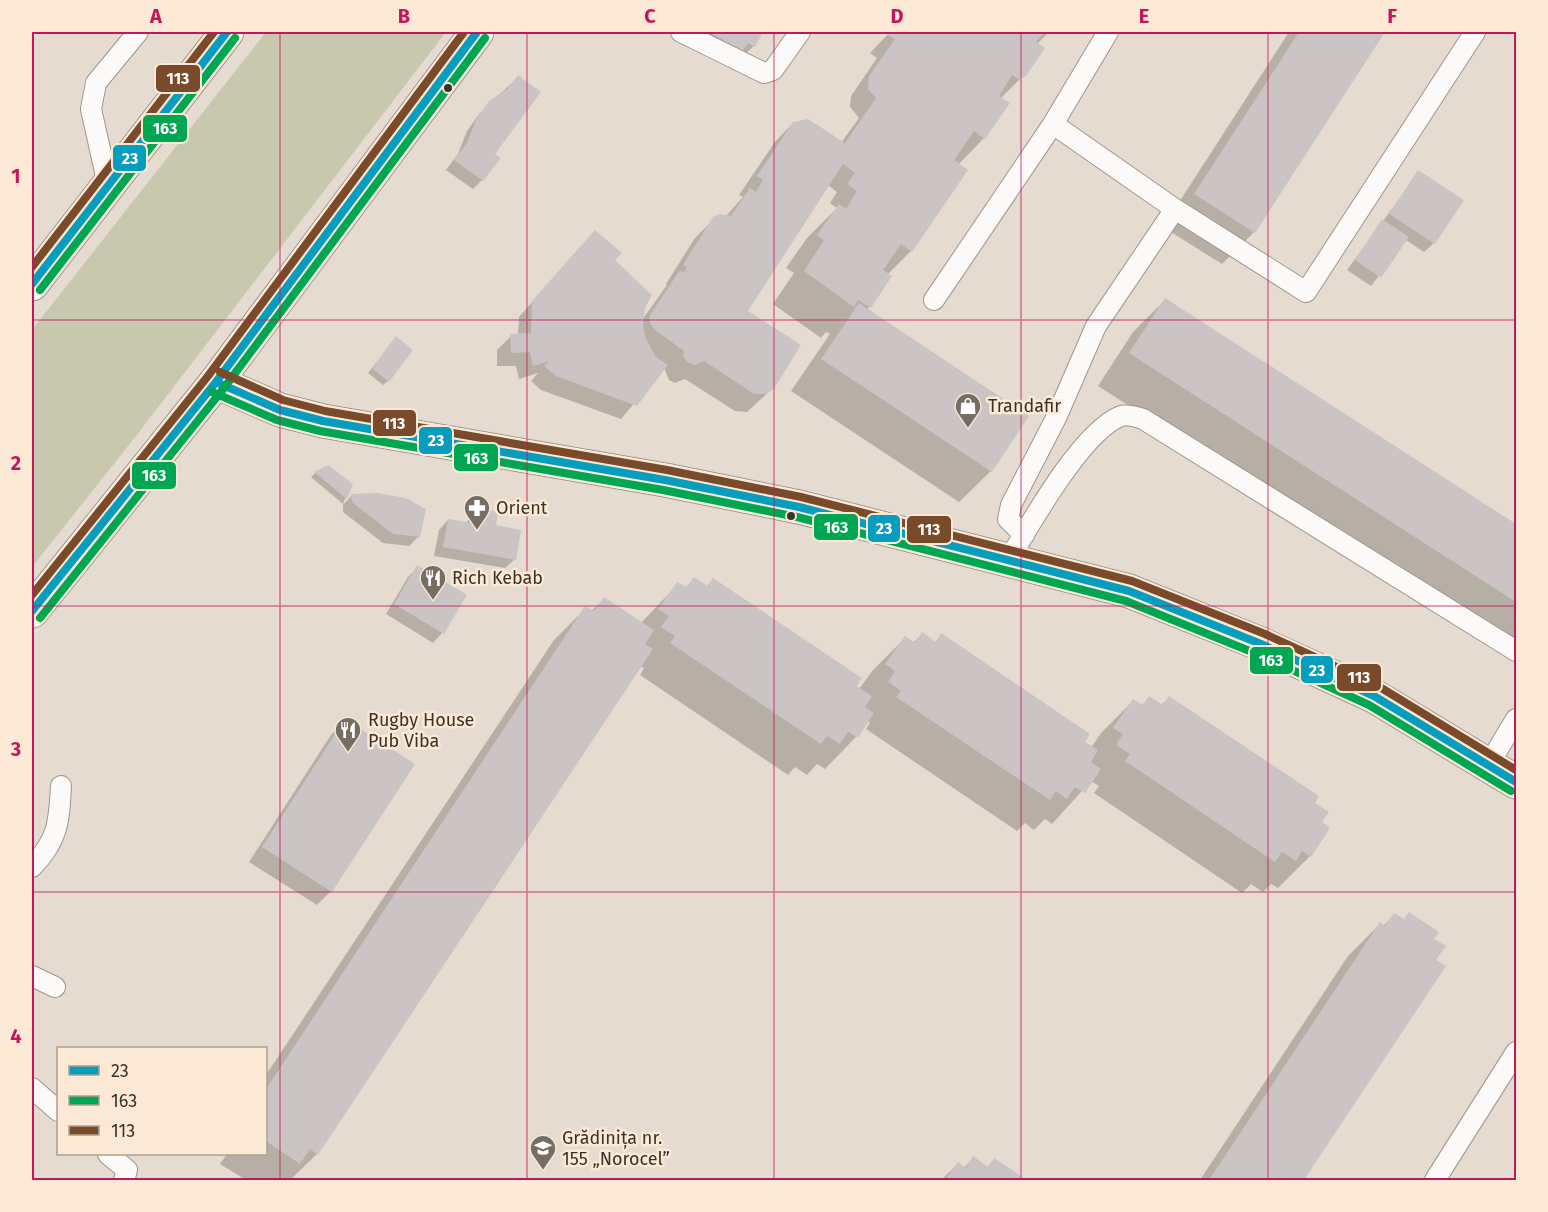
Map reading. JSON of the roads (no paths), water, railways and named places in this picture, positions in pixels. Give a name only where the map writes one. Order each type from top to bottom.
[{"type":"main road","points":[[32,284],[227,32]]},
{"type":"main road","points":[[32,611],[216,382],[477,32]]},
{"type":"main road","points":[[216,382],[280,410],[323,421],[665,480],[1016,547],[1208,621],[1374,696],[1516,782]]},
{"type":"lane","points":[[108,185],[91,109],[96,83],[138,32]]},
{"type":"lane","points":[[681,32],[764,73],[773,70],[800,32]]},
{"type":"lane","points":[[934,300],[1053,124],[1108,32]]},
{"type":"lane","points":[[1053,124],[1175,209],[1306,292],[1475,32]]},
{"type":"lane","points":[[1016,547],[1008,519],[1011,505],[1051,427],[1096,326],[1175,209]]},
{"type":"lane","points":[[1016,547],[1063,472],[1109,422],[1124,415],[1143,419],[1516,651]]},
{"type":"lane","points":[[1489,764],[1516,719]]},
{"type":"lane","points":[[32,867],[47,851],[56,834],[61,786]]},
{"type":"lane","points":[[32,976],[55,987]]},
{"type":"lane","points":[[1435,1180],[1516,1052]]},
{"type":"lane","points":[[32,1088],[57,1110]]},
{"type":"lane","points":[[109,1155],[127,1170],[123,1180]]},
{"type":"place","name":"Trandafir","points":[[968,429]]},
{"type":"place","name":"Orient","points":[[477,531]]},
{"type":"place","name":"Rich Kebab","points":[[433,601]]},
{"type":"place","name":"Rugby House Pub Viba","points":[[348,753]]},
{"type":"place","name":"Grădinița nr. 155 „Norocel”","points":[[543,1171]]}]
